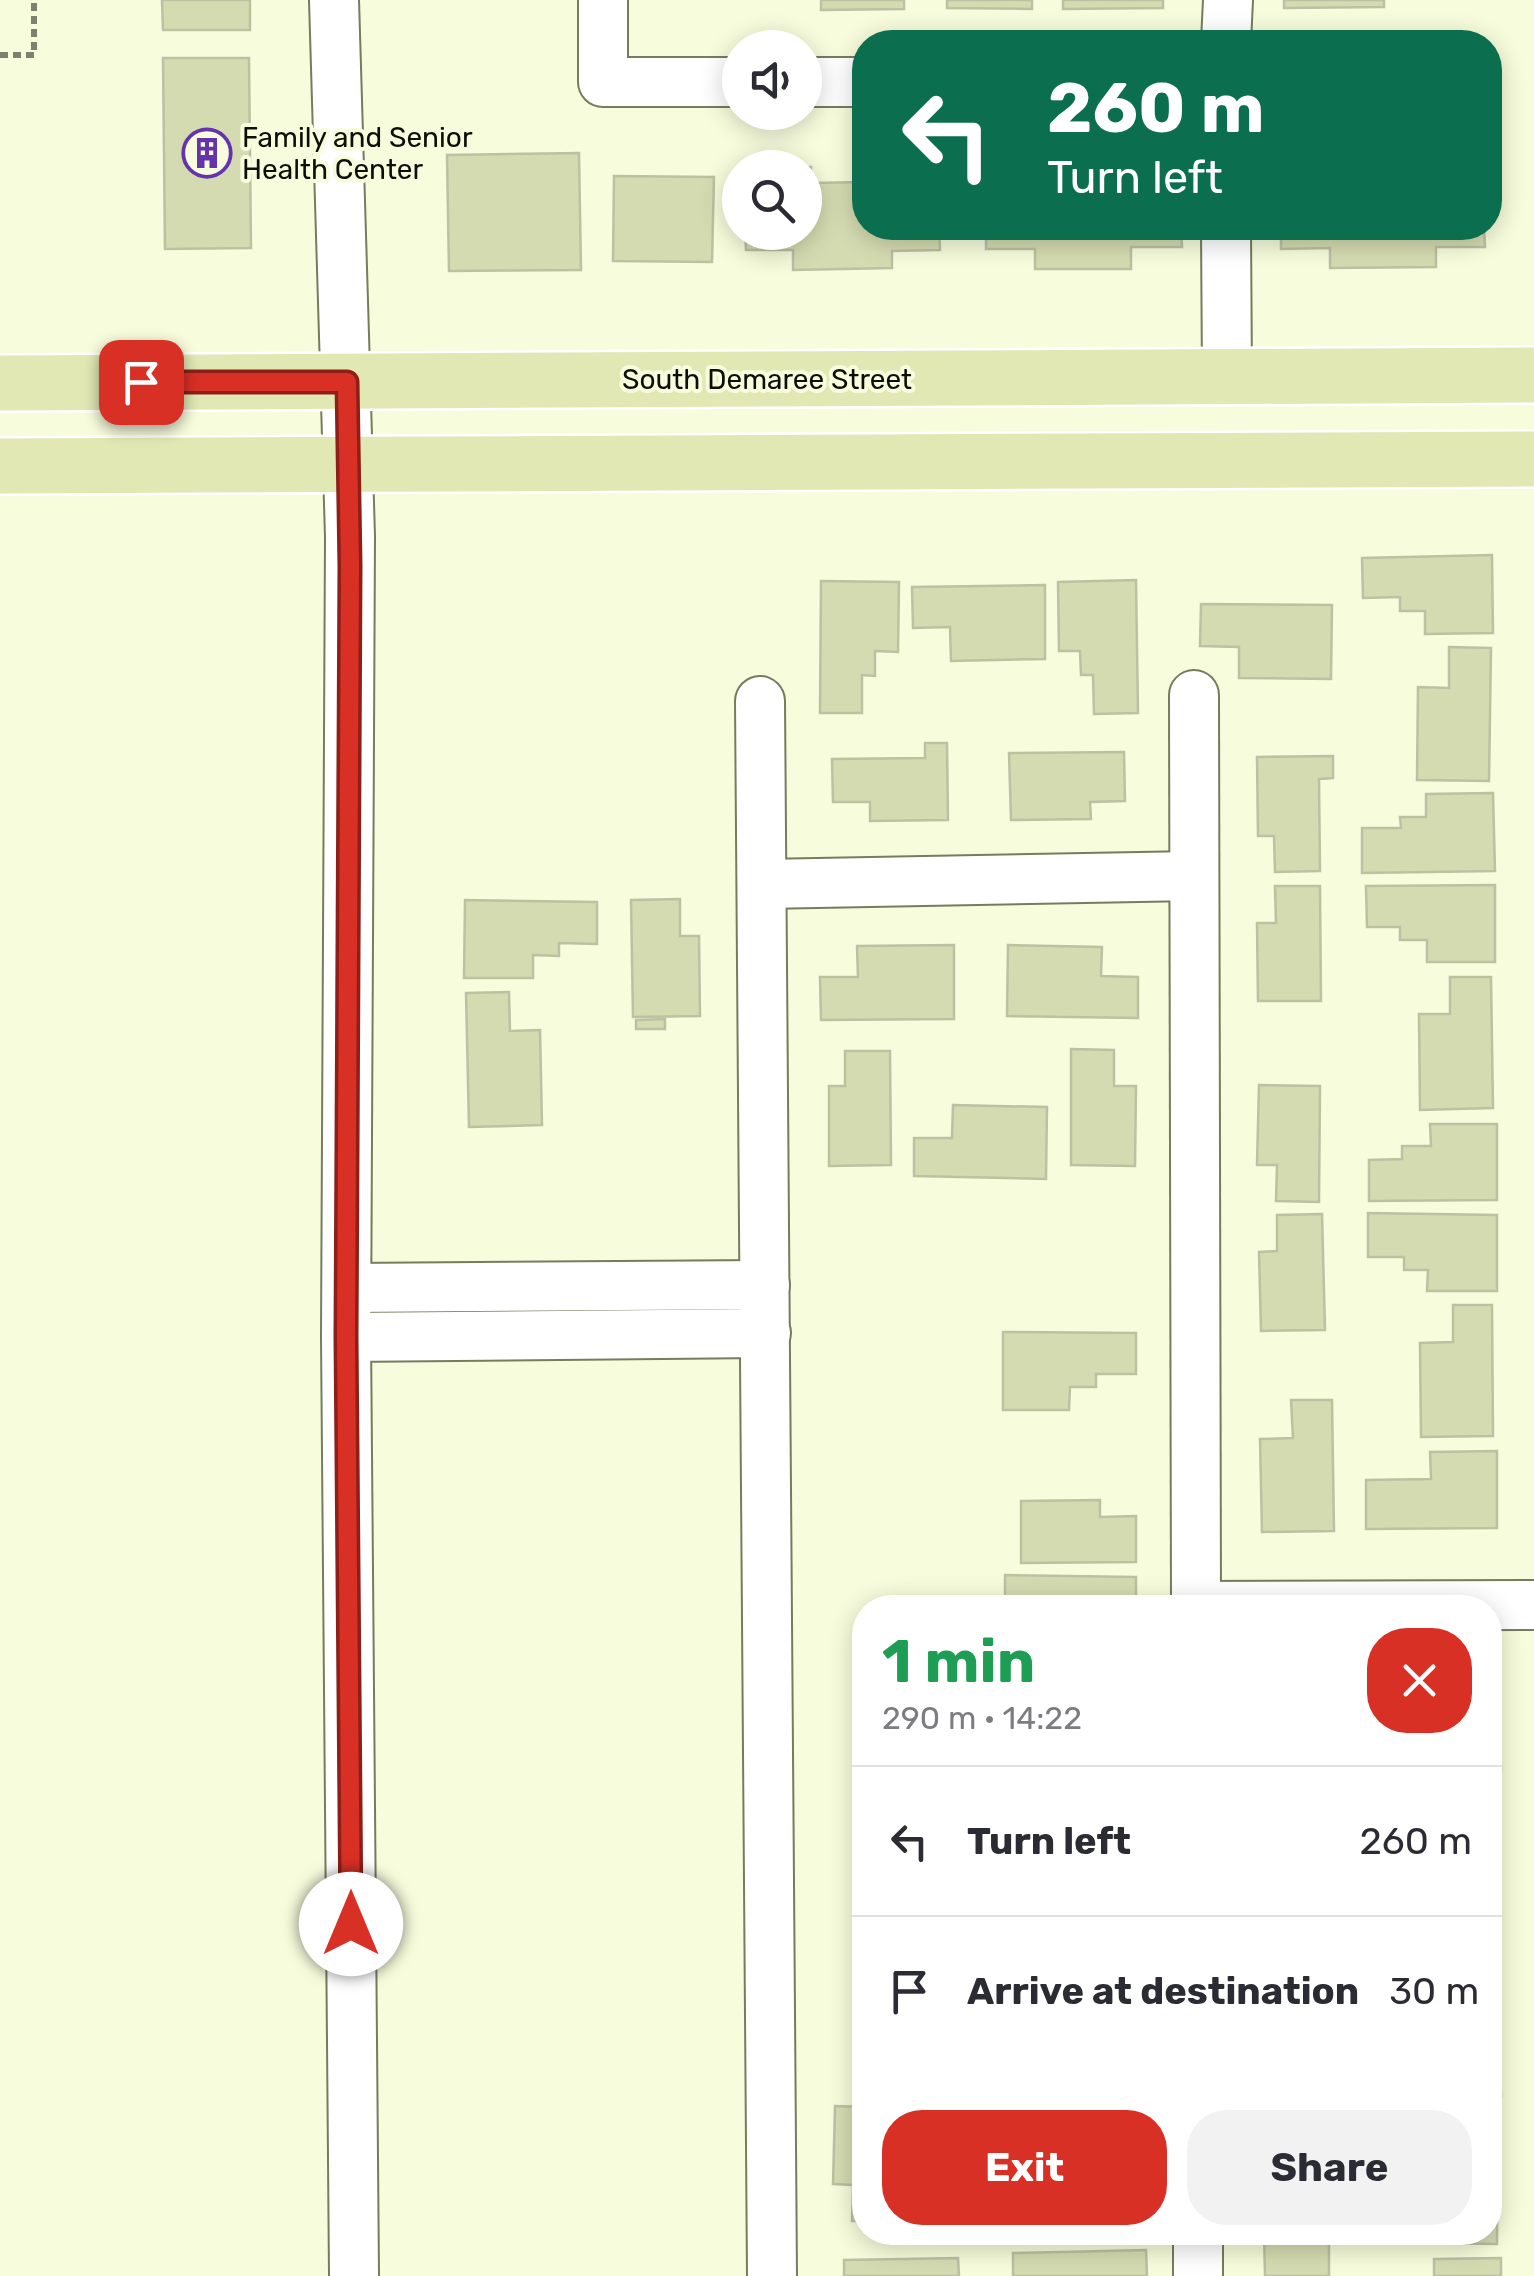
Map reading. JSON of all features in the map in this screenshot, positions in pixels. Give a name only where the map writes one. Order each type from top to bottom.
[{"type":"main road","name":"South Demaree Street","points":[[0,383],[1534,375]]},
{"type":"main road","points":[[0,466],[1534,459]]},
{"type":"street","points":[[334,0],[350,464],[346,1337],[354,2276]]},
{"type":"street","points":[[603,0],[604,82],[722,82]]},
{"type":"street","points":[[1227,30],[1228,0]]},
{"type":"street","points":[[822,82],[852,82]]},
{"type":"street","points":[[1226,240],[1227,377]]},
{"type":"street","points":[[1194,695],[1196,1595]]},
{"type":"street","points":[[760,701],[772,2276]]},
{"type":"street","points":[[763,884],[1194,876]]},
{"type":"street","points":[[348,1288],[765,1285]]},
{"type":"street","points":[[346,1337],[766,1333]]},
{"type":"street","points":[[1502,1605],[1534,1605]]},
{"type":"street","points":[[1198,2245],[1198,2276]]},
{"type":"path","points":[[0,56],[34,55],[34,0]]},
{"type":"building","points":[[162,0],[250,0],[250,30],[163,30]]},
{"type":"building","points":[[821,0],[904,0],[904,9],[821,10]]},
{"type":"building","points":[[947,0],[1032,0],[1032,9],[947,8]]},
{"type":"building","points":[[1063,0],[1163,0],[1163,8],[1063,9]]},
{"type":"building","points":[[1284,0],[1384,0],[1384,7],[1284,8]]},
{"type":"building","name":"Family and Senior Health Center","points":[[163,58],[249,58],[251,248],[165,249]]},
{"type":"building","points":[[579,153],[581,270],[449,271],[447,155]]},
{"type":"building","points":[[614,176],[714,177],[712,262],[613,261]]},
{"type":"building","points":[[852,182],[852,240],[940,240],[940,250],[892,251],[892,268],[793,270],[793,250],[822,250],[822,183]]},
{"type":"building","points":[[986,240],[1182,240],[1182,247],[1131,247],[1131,269],[1035,269],[1035,249],[986,249]]},
{"type":"building","points":[[1281,240],[1485,240],[1485,247],[1436,247],[1436,267],[1330,268],[1330,248],[1281,249]]},
{"type":"building","points":[[1492,555],[1493,633],[1425,634],[1425,611],[1400,611],[1400,597],[1363,598],[1362,558]]},
{"type":"building","points":[[1136,580],[1138,713],[1094,714],[1093,675],[1081,675],[1080,651],[1059,651],[1058,582]]},
{"type":"building","points":[[821,581],[899,582],[898,652],[875,651],[875,676],[862,675],[862,713],[820,713]]},
{"type":"building","points":[[1045,585],[1045,659],[951,661],[950,627],[913,628],[912,587]]},
{"type":"building","points":[[1201,604],[1332,605],[1331,679],[1239,678],[1239,647],[1200,646]]},
{"type":"building","points":[[1449,647],[1491,648],[1489,781],[1417,780],[1418,687],[1449,688]]},
{"type":"building","points":[[925,743],[947,743],[948,820],[870,821],[870,802],[833,802],[832,759],[925,758]]},
{"type":"building","points":[[1124,752],[1125,801],[1090,802],[1091,819],[1011,820],[1009,753]]},
{"type":"building","points":[[1333,756],[1333,778],[1319,779],[1320,871],[1275,872],[1274,836],[1258,836],[1257,757]]},
{"type":"building","points":[[1493,793],[1495,871],[1362,873],[1362,828],[1401,828],[1400,817],[1426,817],[1426,794]]},
{"type":"building","points":[[1495,885],[1495,962],[1427,962],[1427,940],[1400,940],[1400,927],[1367,927],[1366,886]]},
{"type":"building","points":[[1275,886],[1320,886],[1321,1001],[1258,1001],[1257,923],[1276,923]]},
{"type":"building","points":[[680,899],[680,936],[699,936],[700,1016],[633,1017],[631,900]]},
{"type":"building","points":[[465,900],[597,902],[597,944],[559,943],[559,956],[533,955],[533,978],[464,978]]},
{"type":"building","points":[[954,945],[954,1019],[821,1020],[820,977],[858,977],[857,946]]},
{"type":"building","points":[[1008,945],[1102,947],[1101,976],[1138,977],[1138,1018],[1007,1016]]},
{"type":"building","points":[[1450,977],[1491,977],[1493,1108],[1420,1110],[1419,1014],[1450,1014]]},
{"type":"building","points":[[509,992],[510,1031],[540,1030],[542,1125],[469,1127],[466,993]]},
{"type":"building","points":[[665,1019],[665,1029],[636,1029],[636,1020]]},
{"type":"building","points":[[1071,1049],[1114,1050],[1114,1086],[1136,1086],[1135,1166],[1071,1165]]},
{"type":"building","points":[[845,1051],[890,1051],[891,1165],[829,1166],[829,1086],[845,1086]]},
{"type":"building","points":[[1259,1085],[1320,1086],[1319,1202],[1276,1201],[1277,1165],[1257,1165]]},
{"type":"building","points":[[953,1105],[1047,1107],[1046,1179],[914,1176],[914,1138],[952,1138]]},
{"type":"building","points":[[1430,1124],[1497,1124],[1497,1200],[1369,1201],[1369,1160],[1402,1159],[1402,1146],[1431,1146]]},
{"type":"building","points":[[1368,1213],[1497,1215],[1497,1291],[1427,1291],[1428,1270],[1404,1270],[1404,1257],[1368,1257]]},
{"type":"building","points":[[1322,1214],[1325,1330],[1261,1331],[1259,1252],[1277,1251],[1277,1215]]},
{"type":"building","points":[[1453,1305],[1492,1305],[1493,1436],[1421,1437],[1420,1343],[1453,1342]]},
{"type":"building","points":[[1003,1332],[1136,1333],[1136,1374],[1096,1374],[1096,1387],[1070,1387],[1069,1410],[1003,1410]]},
{"type":"building","points":[[1291,1400],[1332,1400],[1334,1531],[1262,1532],[1260,1439],[1293,1438]]},
{"type":"building","points":[[1497,1451],[1497,1528],[1366,1529],[1366,1480],[1431,1479],[1430,1452]]},
{"type":"building","points":[[1100,1500],[1100,1517],[1136,1516],[1136,1562],[1021,1563],[1021,1501]]},
{"type":"building","points":[[1005,1575],[1136,1577],[1136,1595],[1005,1595]]},
{"type":"building","points":[[835,2106],[852,2107],[852,2185],[833,2184]]},
{"type":"building","points":[[1264,2245],[1329,2245],[1329,2276],[1265,2276]]},
{"type":"building","points":[[1146,2250],[1147,2276],[1013,2276],[1013,2253]]},
{"type":"building","points":[[958,2258],[959,2276],[844,2276],[844,2260]]},
{"type":"building","points":[[1501,2258],[1501,2276],[1434,2276],[1434,2259]]},
{"type":"place","name":"Family and Senior Health Center","points":[[207,153]]},
{"type":"route","points":[[141,382],[347,382],[350,566],[346,1337],[351,1924]]}]
